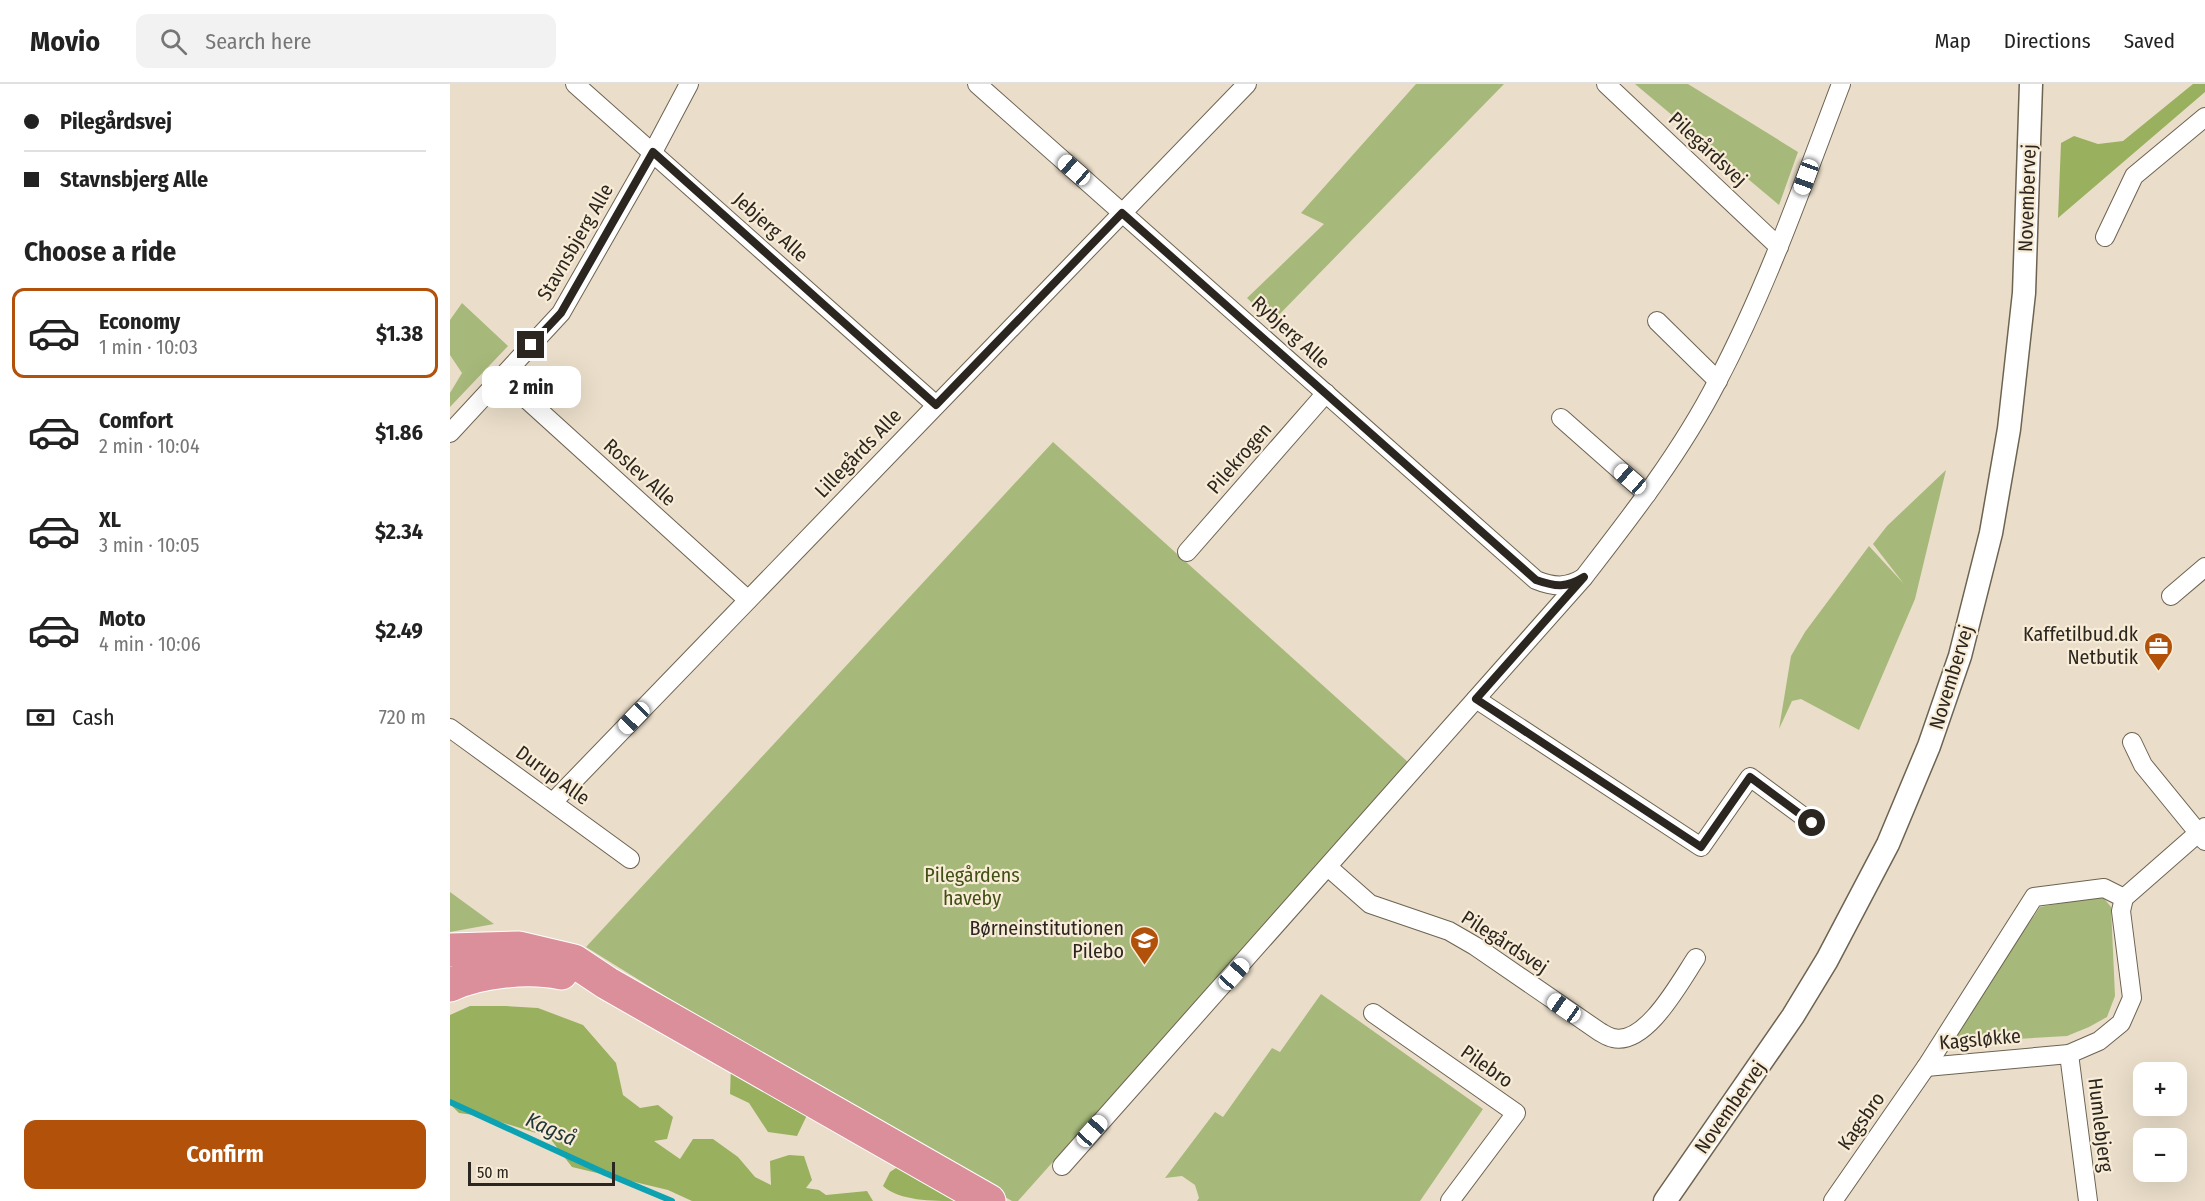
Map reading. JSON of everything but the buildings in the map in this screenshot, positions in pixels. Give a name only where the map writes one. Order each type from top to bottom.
[{"type":"highway","points":[[450,950],[519,948],[574,961],[607,983],[989,1201]]},
{"type":"highway","points":[[450,985],[458,981],[503,971],[552,971],[607,983]]},
{"type":"street","name":"Jebjerg Alle","points":[[575,84],[936,405]]},
{"type":"street","name":"Stavnsbjerg Alle","points":[[450,433],[561,313],[689,84]]},
{"type":"street","name":"Rybjerg Alle","points":[[977,84],[1536,580],[1552,586],[1572,585],[1584,577]]},
{"type":"street","name":"Lillegårds Alle","points":[[553,802],[1247,84]]},
{"type":"street","name":"Pilegårdsvej","points":[[1606,84],[1779,247]]},
{"type":"street","points":[[1062,1167],[1584,577],[1647,494],[1692,427],[1718,381],[1779,247],[1841,84]]},
{"type":"street","name":"Novembervej","points":[[1665,1201],[1793,1016],[1827,960],[1888,844],[1929,746],[1960,656],[1991,533],[2009,429],[2024,293],[2031,84]]},
{"type":"street","points":[[2105,237],[2134,176],[2205,117]]},
{"type":"street","points":[[1657,321],[1718,381]]},
{"type":"street","name":"Roslev Alle","points":[[502,377],[748,600]]},
{"type":"street","name":"Pilekrogen","points":[[1186,552],[1326,393]]},
{"type":"street","points":[[1561,418],[1647,494]]},
{"type":"street","points":[[2171,596],[2205,567]]},
{"type":"street","points":[[1476,699],[1701,847],[1750,777],[1812,823]]},
{"type":"street","name":"Durup Alle","points":[[450,728],[630,859]]},
{"type":"street","points":[[2124,898],[2203,834],[2143,765],[2133,742]]},
{"type":"street","name":"Pilegårdsvej","points":[[1328,867],[1371,904],[1449,930],[1600,1032],[1614,1039],[1634,1036],[1652,1022],[1696,958]]},
{"type":"street","name":"Kagsløkke","points":[[2104,888],[2124,898],[2121,911],[2132,998],[2121,1023],[2099,1041],[2069,1054],[1926,1066],[2034,897],[2104,888]]},
{"type":"street","name":"Pilebro","points":[[1373,1013],[1516,1113],[1450,1201]]},
{"type":"street","name":"Humlebjerg","points":[[2069,1054],[2088,1201]]},
{"type":"street","name":"Kagsbro","points":[[1833,1201],[1926,1066]]},
{"type":"green space","points":[[1416,84],[1504,84],[1272,322],[1247,298],[1324,224],[1301,213]]},
{"type":"green space","points":[[1635,84],[1688,84],[1798,152],[1779,205]]},
{"type":"green space","points":[[2193,84],[2205,84],[2205,92],[2058,218],[2061,143],[2074,136],[2098,144],[2123,141]]},
{"type":"green space","points":[[462,303],[508,346],[450,407],[450,393],[462,373],[450,355],[450,320]]},
{"type":"green space","name":"Pilegårdens haveby","points":[[1053,442],[1409,763],[1018,1201],[1012,1201],[795,1077],[586,947]]},
{"type":"green space","points":[[1946,470],[1915,599],[1859,730],[1801,699],[1792,701],[1779,729],[1791,656],[1805,632],[1869,546],[1904,584],[1873,544],[1887,526]]},
{"type":"green space","points":[[450,892],[494,924],[450,932]]},
{"type":"green space","points":[[2102,896],[2111,907],[2115,996],[2107,1017],[2067,1036],[1949,1043],[2040,907]]},
{"type":"green space","points":[[1321,994],[1483,1109],[1420,1201],[1197,1201],[1199,1198],[1195,1185],[1182,1176],[1165,1178],[1215,1112],[1223,1117],[1272,1048],[1280,1052]]},
{"type":"green space","points":[[470,1006],[538,1008],[583,1025],[616,1063],[623,1095],[640,1108],[658,1105],[673,1117],[667,1139],[654,1141],[680,1159],[693,1139],[713,1139],[738,1157],[755,1177],[771,1185],[770,1161],[789,1155],[804,1156],[812,1180],[806,1188],[819,1190],[826,1195],[867,1191],[873,1201],[692,1201],[668,1190],[572,1167],[549,1137],[481,1116],[459,1113],[450,1104],[450,1015]]},
{"type":"green space","points":[[731,1066],[808,1113],[797,1136],[768,1132],[749,1103],[730,1094]]},
{"type":"green space","points":[[899,1166],[956,1201],[917,1199],[890,1191],[883,1186],[890,1172]]},
{"type":"waterway","name":"Kagså","points":[[450,1102],[672,1201]]},
{"type":"place","name":"Kaffetilbud.dk Netbutik","points":[[2159,672]]},
{"type":"place","name":"Børneinstitutionen Pilebo","points":[[1145,966]]},
{"type":"route","points":[[531,345],[561,313],[653,152],[936,405],[1122,213],[1536,580],[1552,586],[1572,585],[1584,577],[1476,699],[1701,847],[1750,777],[1812,823]]}]
